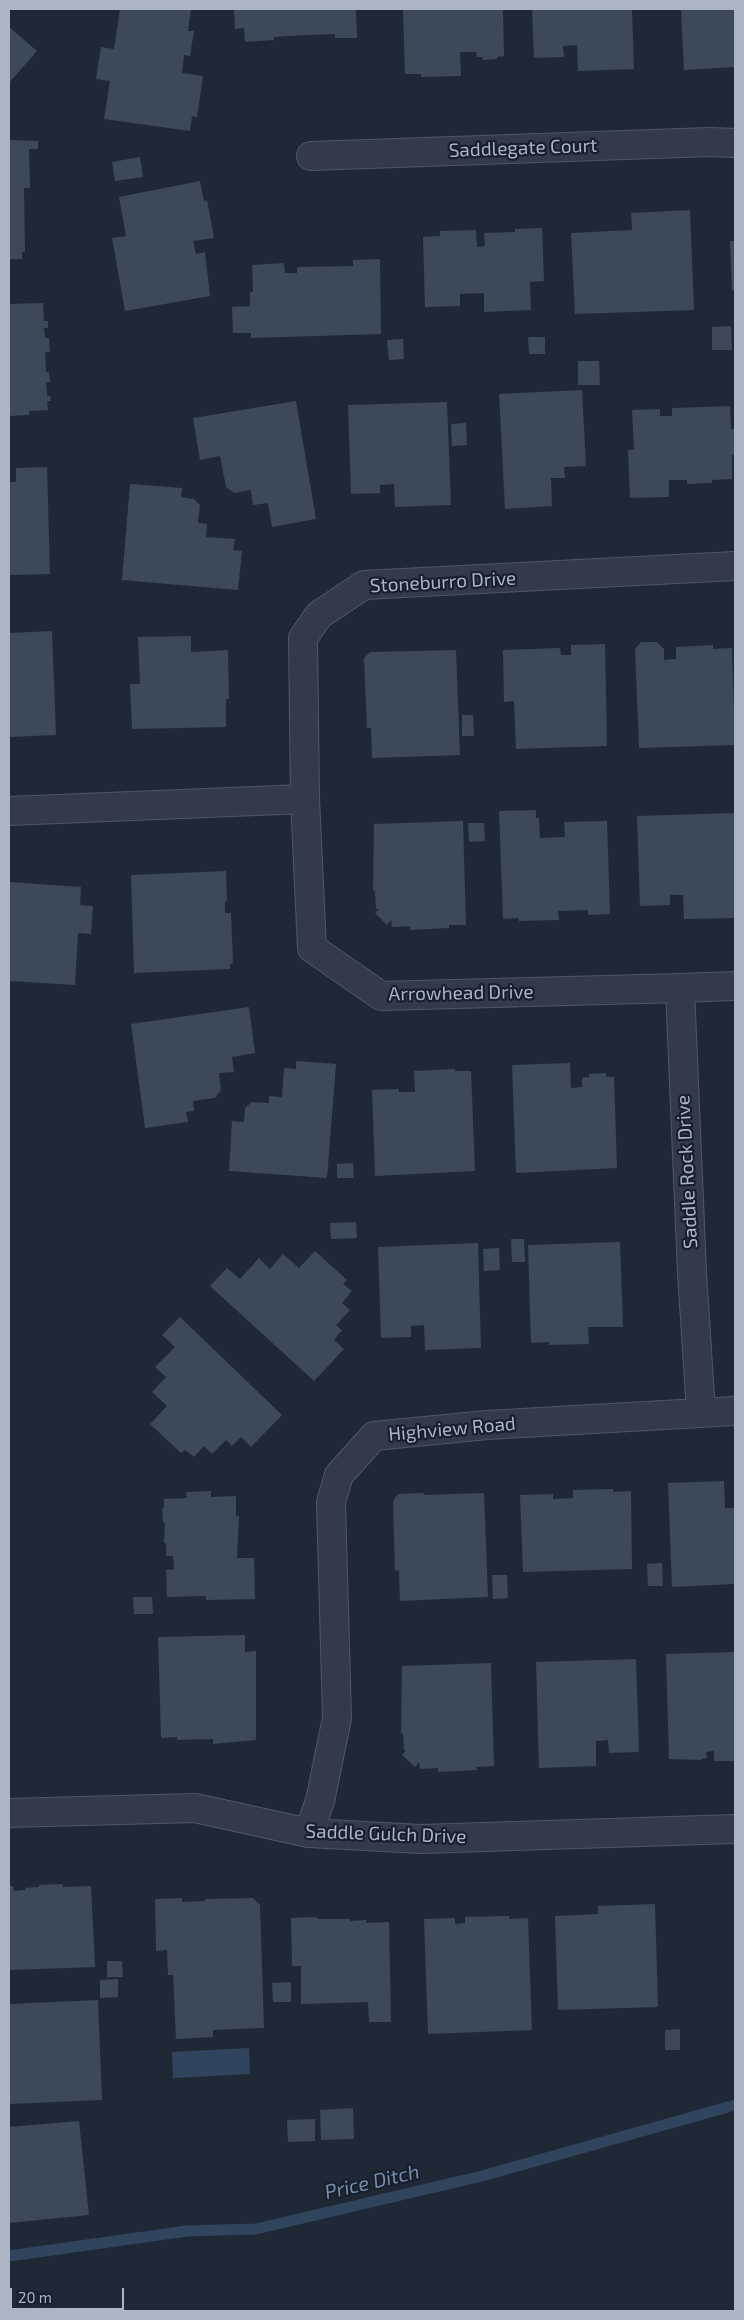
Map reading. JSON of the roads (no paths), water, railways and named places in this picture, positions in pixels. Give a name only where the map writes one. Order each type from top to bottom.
[{"type":"street","name":"Saddlegate Court","points":[[311,156],[710,142],[735,143]]},
{"type":"street","name":"Stoneburro Drive","points":[[305,799],[303,638],[319,615],[364,585],[735,566]]},
{"type":"street","points":[[9,812],[305,799]]},
{"type":"street","name":"Arrowhead Drive","points":[[305,799],[312,948],[381,996],[680,988]]},
{"type":"street","points":[[680,988],[735,986]]},
{"type":"street","name":"Saddle Rock Drive","points":[[680,988],[682,1085],[701,1412]]},
{"type":"street","name":"Highview Road","points":[[309,1833],[320,1801],[337,1718],[331,1502],[339,1475],[374,1436],[486,1425],[735,1411]]},
{"type":"street","name":"Saddle Gulch Drive","points":[[9,1813],[195,1808],[309,1833],[421,1840],[735,1829]]},
{"type":"water","points":[[249,2048],[250,2074],[173,2078],[172,2052]]},
{"type":"waterway","name":"Price Ditch","points":[[9,2256],[187,2231],[256,2229],[482,2176],[735,2105]]}]
